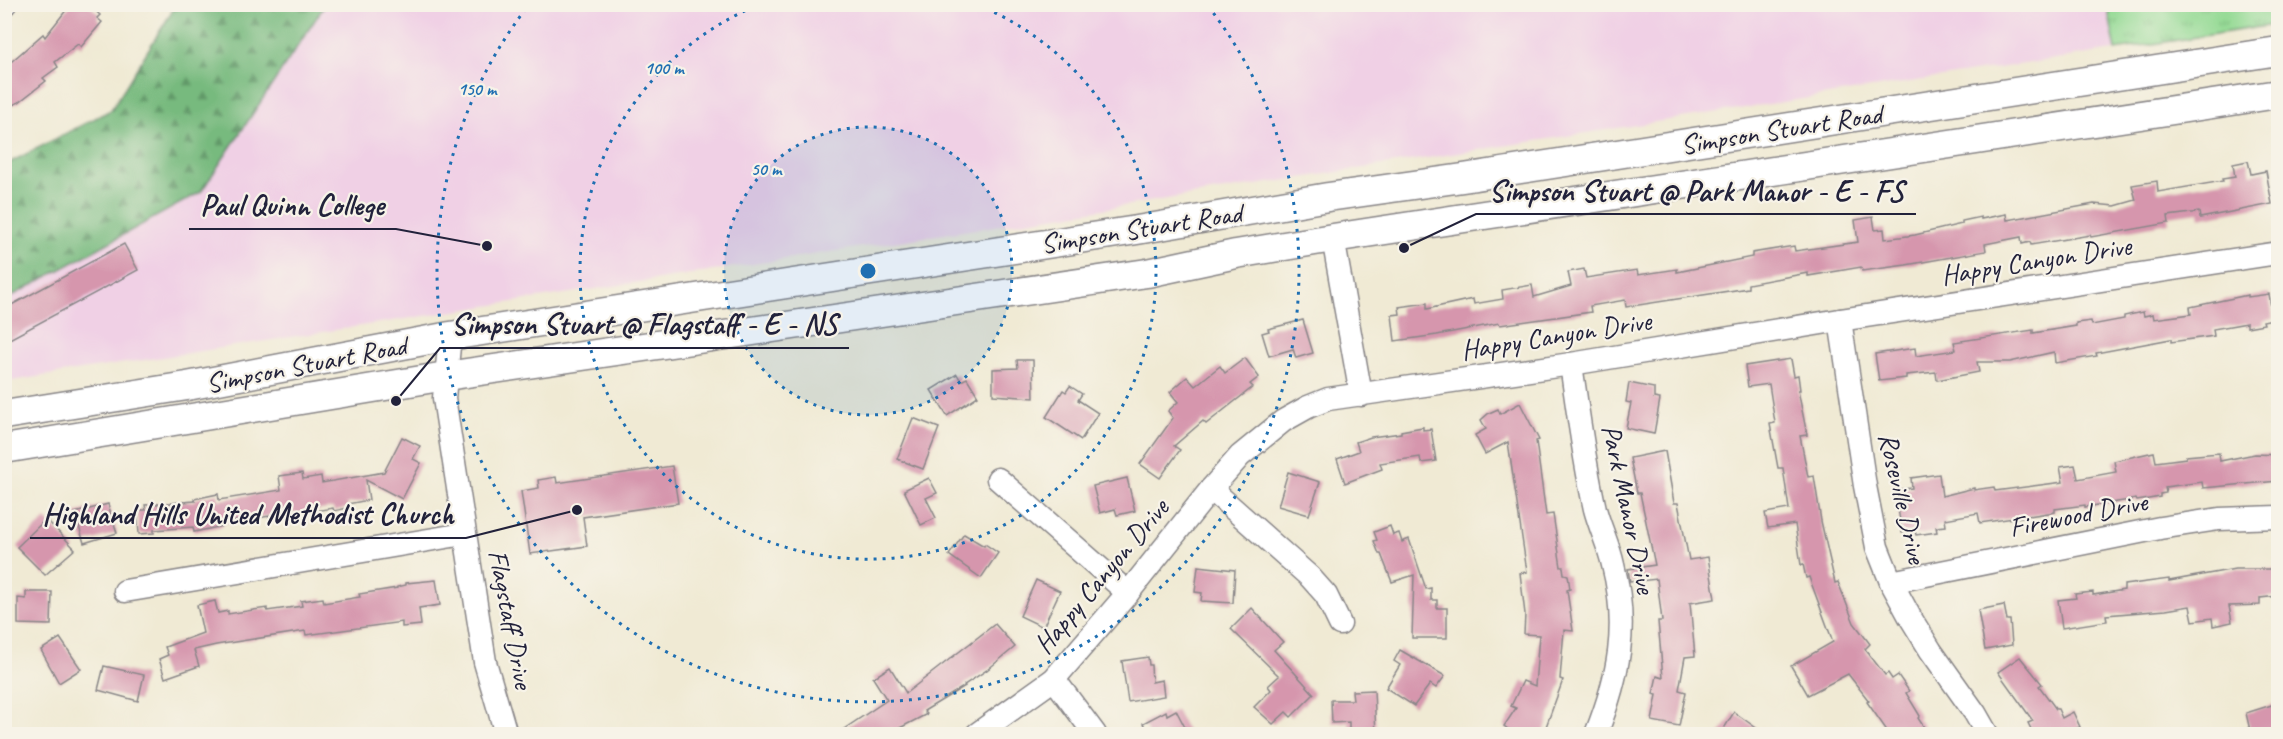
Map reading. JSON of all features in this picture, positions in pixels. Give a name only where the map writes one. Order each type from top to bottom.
[{"type":"main road","name":"Simpson Stuart Road","points":[[4,415],[187,386],[450,336],[1137,230],[1328,197],[2278,51]]},
{"type":"main road","points":[[2104,79],[2114,120]]},
{"type":"main road","name":"Simpson Stuart Road","points":[[4,449],[446,376],[1147,273],[1236,254],[1333,238],[2278,94]]},
{"type":"main road","points":[[1328,197],[1333,238]]},
{"type":"street","points":[[1333,238],[1361,395]]},
{"type":"street","name":"Happy Canyon Drive","points":[[977,735],[1054,679],[1240,456],[1283,421],[1328,399],[1572,364],[1840,320],[2278,253]]},
{"type":"street","name":"Roseville Drive","points":[[1840,320],[1870,516],[1877,547],[1891,582],[1931,651],[1975,713],[1987,735]]},
{"type":"street","name":"Flagstaff Drive","points":[[450,336],[444,398],[485,662],[506,735]]},
{"type":"street","name":"Park Manor Drive","points":[[1572,364],[1582,444],[1593,497],[1602,533],[1613,563],[1620,596],[1621,650],[1614,683],[1597,734]]},
{"type":"street","points":[[998,479],[1128,593]]},
{"type":"street","points":[[1211,489],[1310,577],[1326,595],[1341,624]]},
{"type":"street","name":"Firewood Drive","points":[[1891,582],[2160,528],[2219,519],[2278,517]]},
{"type":"street","points":[[125,591],[464,534]]},
{"type":"street","points":[[1054,679],[1095,735]]},
{"type":"shaded area","points":[[325,5],[2278,5],[2278,24],[5,382],[5,300],[201,192]]},
{"type":"green space","points":[[176,5],[325,5],[201,192],[5,300],[5,165],[111,110]]},
{"type":"green space","points":[[2107,5],[2278,5],[2278,24],[2116,50]]},
{"type":"building","points":[[71,4],[88,4],[100,15],[97,18],[102,22],[81,47],[78,44],[55,62],[58,67],[43,78],[46,81],[19,102],[4,109],[4,68],[43,34],[45,37]]},
{"type":"building","points":[[2248,161],[2251,174],[2266,171],[2272,204],[2200,218],[2199,212],[2168,216],[2169,223],[2031,245],[2030,242],[2022,244],[2021,237],[1985,244],[1986,251],[1906,265],[1862,271],[1861,267],[1808,276],[1808,273],[1748,284],[1748,288],[1626,307],[1625,300],[1590,306],[1591,312],[1500,325],[1499,323],[1395,341],[1392,315],[1400,314],[1399,307],[1427,303],[1427,309],[1473,299],[1474,304],[1503,299],[1502,290],[1532,285],[1534,297],[1571,286],[1568,272],[1584,269],[1586,278],[1637,270],[1638,275],[1677,269],[1677,272],[1752,257],[1752,253],[1794,246],[1795,251],[1858,242],[1855,220],[1873,217],[1875,230],[1884,229],[1885,239],[1915,235],[1981,217],[1981,219],[2006,214],[2007,220],[2094,204],[2115,206],[2136,200],[2132,185],[2157,181],[2158,192],[2223,181],[2222,179],[2235,177],[2233,164]]},
{"type":"building","points":[[124,244],[138,270],[4,342],[4,309]]},
{"type":"building","points":[[2269,294],[2273,319],[2263,321],[2264,324],[2247,327],[2247,323],[2213,329],[2214,336],[2171,342],[2171,339],[2055,363],[2054,352],[2010,362],[1977,362],[1979,372],[1937,380],[1936,372],[1879,381],[1875,354],[1915,348],[1916,356],[1956,350],[1954,342],[2033,330],[2033,333],[2076,326],[2076,323],[2091,321],[2092,325],[2124,319],[2124,316],[2143,312],[2144,316],[2153,314],[2154,319],[2191,314],[2190,307],[2248,295],[2248,297]]},
{"type":"building","points":[[1303,320],[1313,353],[1296,358],[1293,349],[1269,356],[1262,333],[1269,331],[1268,329]]},
{"type":"building","points":[[1245,358],[1259,377],[1250,384],[1253,387],[1206,424],[1203,421],[1174,446],[1180,450],[1160,478],[1140,464],[1173,418],[1168,411],[1178,402],[1170,392],[1187,377],[1195,386],[1220,366],[1225,373]]},
{"type":"building","points":[[1791,359],[1794,376],[1798,375],[1800,390],[1798,390],[1807,435],[1800,436],[1808,477],[1814,476],[1835,583],[1838,582],[1854,623],[1870,644],[1865,649],[1885,675],[1888,673],[1892,679],[1898,675],[1909,691],[1906,693],[1929,735],[1890,735],[1867,702],[1869,701],[1848,674],[1808,695],[1791,666],[1833,642],[1809,577],[1806,578],[1803,564],[1801,565],[1795,524],[1768,528],[1765,513],[1789,509],[1783,468],[1778,468],[1770,424],[1775,423],[1769,384],[1748,387],[1745,366]]},
{"type":"building","points":[[1017,360],[1033,360],[1034,398],[993,395],[993,369],[1018,368]]},
{"type":"building","points":[[957,374],[961,381],[967,378],[978,396],[947,416],[931,390]]},
{"type":"building","points":[[1629,383],[1654,388],[1654,398],[1660,399],[1654,434],[1626,428],[1631,403],[1626,402]]},
{"type":"building","points":[[1070,386],[1082,394],[1078,400],[1098,413],[1081,440],[1046,417],[1063,390],[1066,392]]},
{"type":"building","points":[[1520,403],[1539,440],[1536,441],[1546,515],[1553,514],[1561,567],[1563,567],[1564,574],[1568,575],[1570,589],[1567,590],[1573,631],[1564,630],[1560,679],[1563,680],[1543,735],[1516,735],[1504,726],[1516,708],[1511,706],[1523,681],[1535,686],[1539,635],[1524,634],[1525,614],[1520,573],[1527,572],[1508,442],[1485,454],[1475,435],[1486,429],[1481,420],[1489,413],[1498,409],[1500,414]]},
{"type":"building","points":[[913,418],[939,428],[923,469],[897,459]]},
{"type":"building","points":[[1423,427],[1423,430],[1431,429],[1436,461],[1421,463],[1420,457],[1380,463],[1382,469],[1345,483],[1337,459],[1359,451],[1356,442]]},
{"type":"building","points":[[402,437],[420,446],[413,459],[421,463],[402,499],[366,480],[369,500],[347,504],[348,508],[296,514],[296,512],[223,523],[223,526],[194,532],[193,527],[154,530],[154,533],[139,534],[137,510],[146,510],[145,505],[195,501],[194,499],[218,494],[219,500],[281,490],[279,476],[302,473],[303,479],[321,476],[322,483],[384,472]]},
{"type":"building","points":[[1665,451],[1674,503],[1678,503],[1689,560],[1708,557],[1715,599],[1690,603],[1695,656],[1685,657],[1679,690],[1686,692],[1679,726],[1652,721],[1657,695],[1653,694],[1657,676],[1663,678],[1658,621],[1662,621],[1657,579],[1630,582],[1628,569],[1655,565],[1630,458]]},
{"type":"building","points":[[2154,452],[2156,462],[2219,453],[2220,461],[2255,454],[2278,455],[2278,481],[2203,488],[2202,482],[2165,487],[2166,493],[2160,494],[2160,497],[2055,509],[2055,512],[1980,523],[1978,513],[1945,519],[1946,526],[1936,527],[1937,532],[1916,535],[1915,531],[1902,533],[1895,490],[1912,488],[1911,478],[1939,474],[1942,496],[1974,488],[1974,490],[1994,487],[1995,491],[2063,482],[2060,467],[2075,465],[2078,479],[2116,472],[2114,461]]},
{"type":"building","points":[[672,466],[678,503],[583,517],[587,546],[530,554],[521,491],[539,488],[538,480],[556,477],[557,483]]},
{"type":"building","points":[[1288,472],[1320,482],[1309,515],[1278,506]]},
{"type":"building","points":[[929,478],[937,493],[926,498],[936,518],[921,525],[904,490]]},
{"type":"building","points":[[1127,478],[1135,511],[1117,515],[1115,509],[1100,513],[1093,486]]},
{"type":"building","points":[[108,504],[117,533],[84,543],[75,513]]},
{"type":"building","points":[[46,519],[75,549],[45,575],[17,547]]},
{"type":"building","points":[[1390,526],[1393,535],[1399,533],[1402,542],[1409,539],[1426,589],[1431,588],[1431,600],[1437,600],[1437,608],[1447,608],[1447,638],[1412,638],[1414,575],[1392,582],[1374,541],[1377,540],[1374,532]]},
{"type":"building","points":[[964,534],[998,553],[981,578],[949,555]]},
{"type":"building","points":[[1198,566],[1235,570],[1233,603],[1201,601],[1202,593],[1195,592]]},
{"type":"building","points":[[2235,569],[2278,569],[2278,596],[2260,598],[2260,605],[2229,606],[2232,622],[2213,626],[2212,618],[2193,621],[2190,606],[2106,615],[2107,621],[2062,628],[2058,600],[2076,598],[2075,594],[2093,592],[2093,595],[2124,590],[2124,585],[2169,579],[2169,581]]},
{"type":"building","points":[[436,580],[440,605],[419,608],[421,625],[402,627],[402,622],[306,635],[305,631],[216,645],[194,650],[199,666],[165,678],[159,659],[168,655],[165,647],[203,633],[197,605],[215,601],[218,613],[228,611],[228,614],[267,608],[267,611],[302,606],[301,601],[323,598],[324,603],[397,588],[406,583]]},
{"type":"building","points":[[1036,580],[1060,591],[1043,627],[1020,616]]},
{"type":"building","points":[[26,592],[52,592],[51,625],[18,624],[18,598],[26,599]]},
{"type":"building","points":[[2004,605],[2007,620],[2010,620],[2012,645],[1985,650],[1978,610]]},
{"type":"building","points":[[1252,608],[1283,642],[1274,650],[1314,694],[1291,717],[1286,712],[1273,724],[1254,707],[1271,690],[1268,686],[1279,676],[1231,629]]},
{"type":"building","points":[[995,624],[1015,647],[965,686],[924,711],[927,714],[894,731],[891,728],[882,735],[835,735],[887,700],[873,678],[890,667],[906,693]]},
{"type":"building","points":[[60,638],[81,669],[59,683],[41,650]]},
{"type":"building","points":[[1400,650],[1445,676],[1436,688],[1430,684],[1414,706],[1386,688],[1400,665],[1394,661]]},
{"type":"building","points":[[1148,657],[1152,682],[1162,680],[1164,696],[1128,702],[1122,661]]},
{"type":"building","points":[[2020,657],[2042,684],[2039,686],[2058,709],[2062,718],[2073,712],[2080,727],[2069,732],[2070,735],[2029,735],[2033,733],[2028,723],[2033,721],[1998,672]]},
{"type":"building","points":[[104,666],[144,675],[138,701],[98,690]]},
{"type":"building","points":[[1374,690],[1376,735],[1349,735],[1349,722],[1332,723],[1331,700],[1353,700],[1352,691]]},
{"type":"building","points":[[2278,703],[2278,730],[2251,735],[2246,713]]},
{"type":"building","points":[[1176,710],[1189,735],[1149,735],[1143,723],[1166,711],[1167,715]]},
{"type":"building","points":[[1734,712],[1766,735],[1720,735]]},
{"type":"place","name":"Paul Quinn College","points":[[487,246]]},
{"type":"place","name":"Simpson Stuart @ Park Manor - E - FS","points":[[1404,248]]},
{"type":"place","name":"Simpson Stuart @ Flagstaff - E - NS","points":[[396,401]]},
{"type":"place","name":"Highland Hills United Methodist Church","points":[[577,510]]}]
